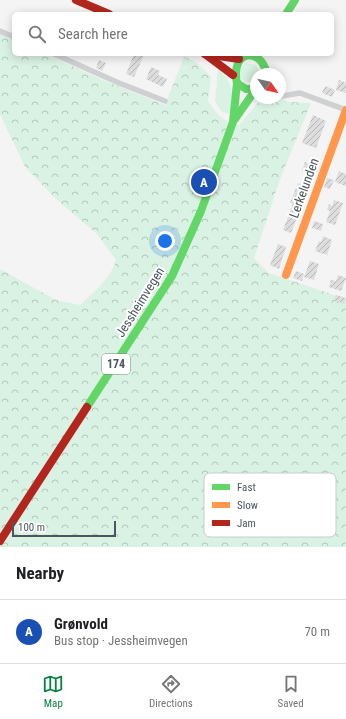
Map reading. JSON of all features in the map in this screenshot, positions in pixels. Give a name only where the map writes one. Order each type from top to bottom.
[{"type":"main road","points":[[76,0],[104,12]]},
{"type":"main road","points":[[287,12],[295,0]]},
{"type":"main road","points":[[207,56],[235,79]]},
{"type":"main road","points":[[219,56],[240,59],[248,56]]},
{"type":"main road","points":[[253,56],[259,58],[266,65]]},
{"type":"main road","points":[[266,68],[268,56]]},
{"type":"main road","name":"174","points":[[240,59],[234,66],[235,79],[246,89],[250,89]]},
{"type":"main road","name":"Jessheimvegen","points":[[233,122],[235,79]]},
{"type":"main road","name":"Jessheimvegen","points":[[0,541],[172,276],[201,211],[233,122],[250,98]]},
{"type":"main road","name":"Lerkelunden","points":[[286,275],[346,110]]},
{"type":"street","points":[[0,31],[12,36]]},
{"type":"street","points":[[58,56],[119,83],[165,101]]},
{"type":"street","points":[[286,95],[300,93],[346,110]]},
{"type":"green space","points":[[0,34],[12,39],[12,56],[50,56],[103,80],[165,105],[184,57],[188,58],[199,65],[211,77],[208,101],[221,117],[239,125],[257,104],[286,104],[286,101],[311,103],[279,182],[254,258],[269,273],[346,299],[346,547],[0,547],[0,269],[56,300],[80,305],[110,274],[116,260],[97,234],[56,199],[25,167],[0,114]]},
{"type":"green space","points":[[246,63],[256,65],[257,68],[250,68],[250,82],[245,82],[240,77],[241,67]]},
{"type":"green space","points":[[218,68],[230,84],[232,94],[231,114],[222,112],[215,101]]},
{"type":"building","points":[[133,56],[144,56],[134,77],[126,74]]},
{"type":"building","points":[[99,60],[106,63],[102,71],[96,68]]},
{"type":"building","points":[[151,67],[160,71],[158,75],[167,79],[163,87],[146,79]]},
{"type":"building","points":[[339,80],[346,83],[346,93],[336,90]]},
{"type":"building","points":[[325,86],[335,90],[332,97],[322,93]]},
{"type":"building","points":[[313,115],[326,121],[316,148],[302,143]]},
{"type":"building","points":[[305,162],[314,165],[310,175],[302,171]]},
{"type":"building","points":[[339,171],[346,174],[346,186],[335,182]]},
{"type":"building","points":[[327,178],[334,180],[330,189],[324,187]]},
{"type":"building","points":[[298,183],[306,186],[301,198],[304,199],[291,233],[283,230],[293,204],[290,203]]},
{"type":"building","points":[[334,200],[343,203],[335,225],[326,222],[330,211],[327,210],[329,204],[332,206]]},
{"type":"building","points":[[314,221],[323,224],[321,231],[312,228]]},
{"type":"building","points":[[323,236],[332,240],[327,255],[315,251]]},
{"type":"building","points":[[278,244],[286,247],[279,269],[270,265]]},
{"type":"building","points":[[310,261],[319,264],[314,280],[304,277]]},
{"type":"building","points":[[296,271],[304,274],[302,281],[293,278]]},
{"type":"building","points":[[338,275],[346,278],[341,291],[329,287],[331,280],[336,281]]},
{"type":"building","points":[[336,295],[346,298],[344,304],[334,300]]},
{"type":"traffic: fast","points":[[287,12],[295,0]]},
{"type":"traffic: fast","points":[[250,89],[246,89],[237,83],[236,72],[238,64],[242,58],[253,56],[258,59],[264,68]]},
{"type":"traffic: fast","points":[[87,407],[172,276],[201,211],[233,122],[237,83]]},
{"type":"traffic: fast","points":[[235,119],[250,98]]},
{"type":"traffic: slow","points":[[286,275],[346,110]]},
{"type":"traffic: jam","points":[[76,0],[104,12]]},
{"type":"traffic: jam","points":[[208,56],[233,75]]},
{"type":"traffic: jam","points":[[219,56],[239,59]]},
{"type":"traffic: jam","points":[[0,541],[87,407]]},
{"type":"place","name":"Grønvold","points":[[204,182]]}]
